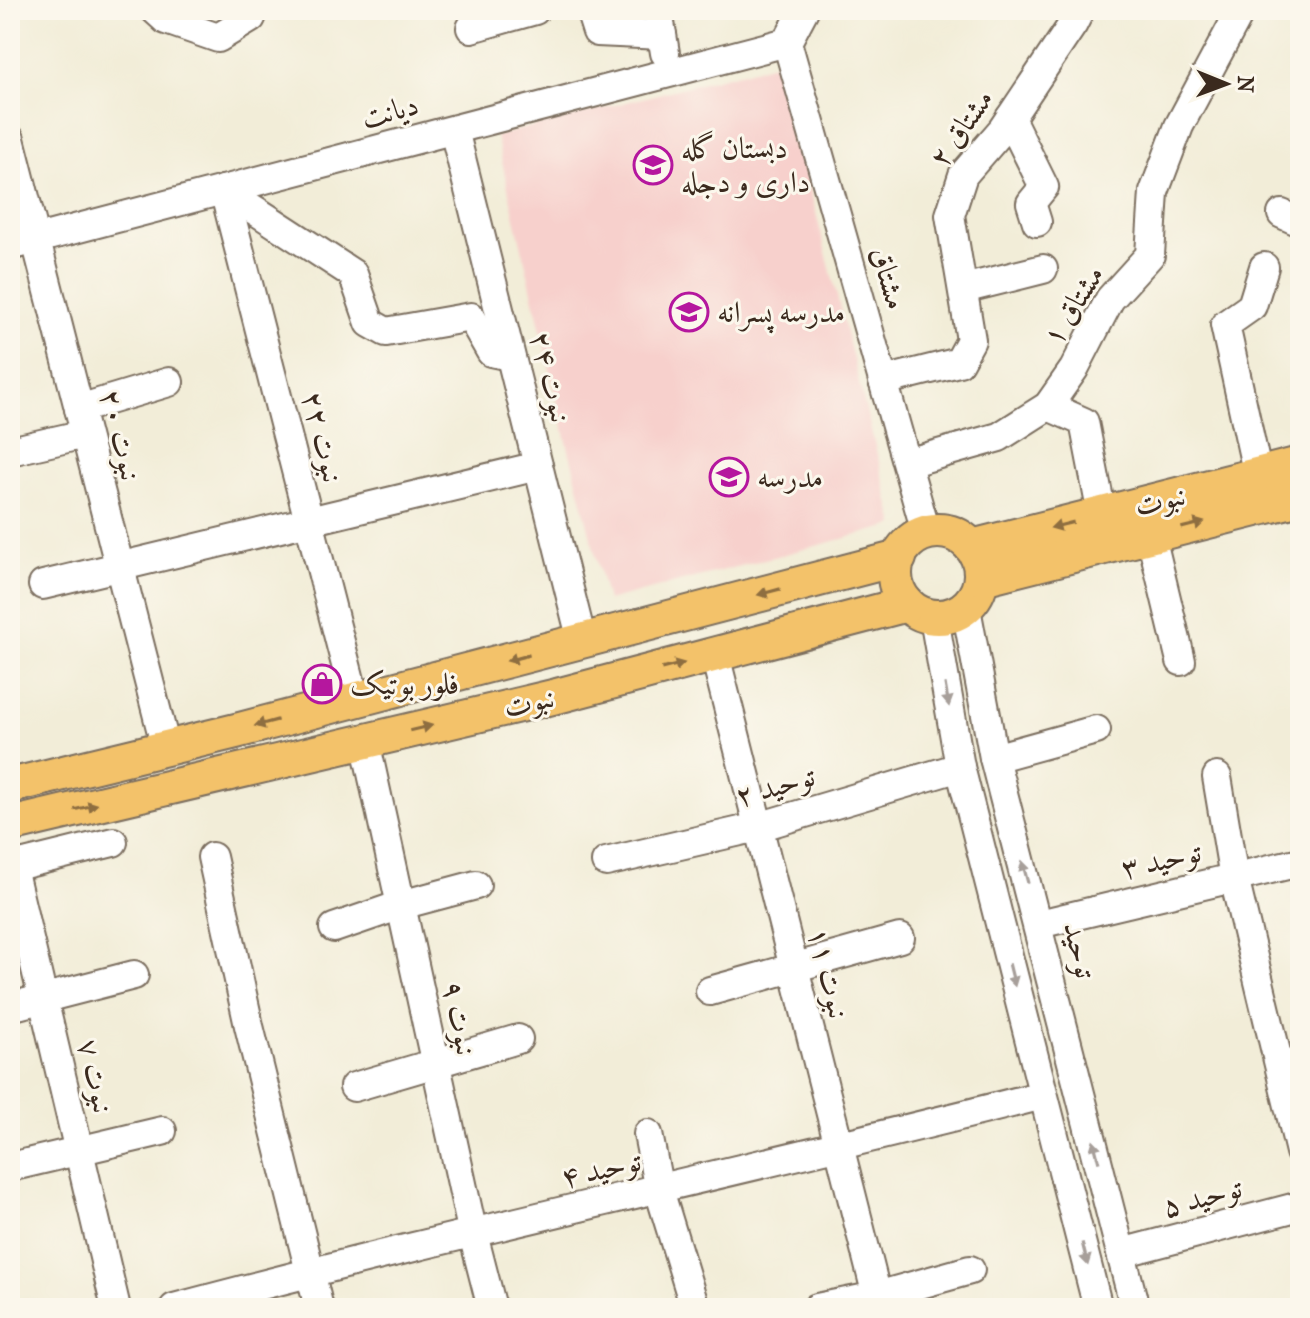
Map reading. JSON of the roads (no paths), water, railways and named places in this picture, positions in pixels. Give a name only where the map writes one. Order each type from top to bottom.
[{"type":"main road","name":"نبوت","points":[[987,569],[1102,515],[1300,464]]},
{"type":"main road","name":"نبوت","points":[[987,569],[1151,536],[1300,498]]},
{"type":"main road","points":[[943,531],[959,536],[987,569],[951,616],[920,611],[896,586],[895,569],[899,558],[911,540],[926,532],[943,531]]},
{"type":"main road","name":"نبوت","points":[[10,786],[355,700],[899,558]]},
{"type":"main road","name":"نبوت","points":[[10,825],[715,655],[920,611]]},
{"type":"main road","points":[[355,700],[365,741]]},
{"type":"street","points":[[155,10],[166,20],[218,38],[251,18],[254,10]]},
{"type":"street","points":[[471,28],[535,10]]},
{"type":"street","points":[[590,10],[597,32],[660,23],[669,73]]},
{"type":"street","points":[[787,42],[804,10]]},
{"type":"street","name":"مشتاق ۲","points":[[883,381],[959,362],[971,340],[950,215],[963,175],[1010,118],[1080,10]]},
{"type":"street","name":"مشتاق ۱","points":[[907,463],[999,437],[1048,406],[1074,369],[1110,299],[1150,255],[1154,192],[1179,126],[1241,10]]},
{"type":"street","name":"دیانت","points":[[23,243],[787,42]]},
{"type":"street","name":"مشتاق","points":[[787,42],[926,532]]},
{"type":"street","points":[[1010,118],[1044,187],[1031,203],[1037,222]]},
{"type":"street","name":"نبوت ۲۴","points":[[454,130],[582,641]]},
{"type":"street","name":"نبوت ۲۰","points":[[10,139],[23,243],[82,422],[166,748]]},
{"type":"street","points":[[224,190],[353,274],[370,323],[378,328],[386,332],[471,317],[491,352],[510,356]]},
{"type":"street","name":"نبوت ۲۲","points":[[224,190],[355,700]]},
{"type":"street","points":[[1258,476],[1225,325],[1252,306],[1264,267]]},
{"type":"street","points":[[963,289],[1043,269]]},
{"type":"street","points":[[10,451],[169,382]]},
{"type":"street","points":[[1048,406],[1084,422],[1102,515]]},
{"type":"street","points":[[43,585],[538,466]]},
{"type":"street","points":[[1151,536],[1181,661]]},
{"type":"street","name":"توحید","points":[[987,569],[994,758],[1135,1308]]},
{"type":"street","points":[[920,611],[1098,1308]]},
{"type":"street","name":"نبوت ۱۱","points":[[715,655],[878,1302]]},
{"type":"street","points":[[994,758],[1096,730]]},
{"type":"street","name":"نبوت ۹","points":[[365,741],[492,1308]]},
{"type":"street","name":"توحید ۲","points":[[606,862],[758,827],[960,767]]},
{"type":"street","points":[[1217,777],[1234,878],[1300,1152]]},
{"type":"street","points":[[11,863],[113,842]]},
{"type":"street","points":[[212,857],[249,1026],[319,1308]]},
{"type":"street","name":"توحید ۳","points":[[1039,924],[1300,862]]},
{"type":"street","name":"نبوت ۷","points":[[11,863],[116,1308]]},
{"type":"street","points":[[334,928],[401,905],[476,885]]},
{"type":"street","points":[[710,991],[900,938]]},
{"type":"street","points":[[10,1007],[134,975]]},
{"type":"street","points":[[354,1087],[518,1039]]},
{"type":"street","name":"توحید ۴","points":[[174,1308],[1043,1095]]},
{"type":"street","points":[[10,1167],[162,1131]]},
{"type":"street","points":[[648,1134],[659,1190],[695,1308]]},
{"type":"street","name":"توحید ۵","points":[[1121,1253],[1300,1206]]},
{"type":"street","points":[[1076,1218],[1111,1211]]},
{"type":"street","points":[[817,1308],[878,1302],[970,1270]]},
{"type":"place","name":"دبستان گله داری و دجله","points":[[653,165]]},
{"type":"place","name":"مدرسه پسرانه","points":[[689,312]]},
{"type":"place","name":"مدرسه","points":[[729,477]]},
{"type":"place","name":"فلور بوتیک","points":[[322,684]]}]
